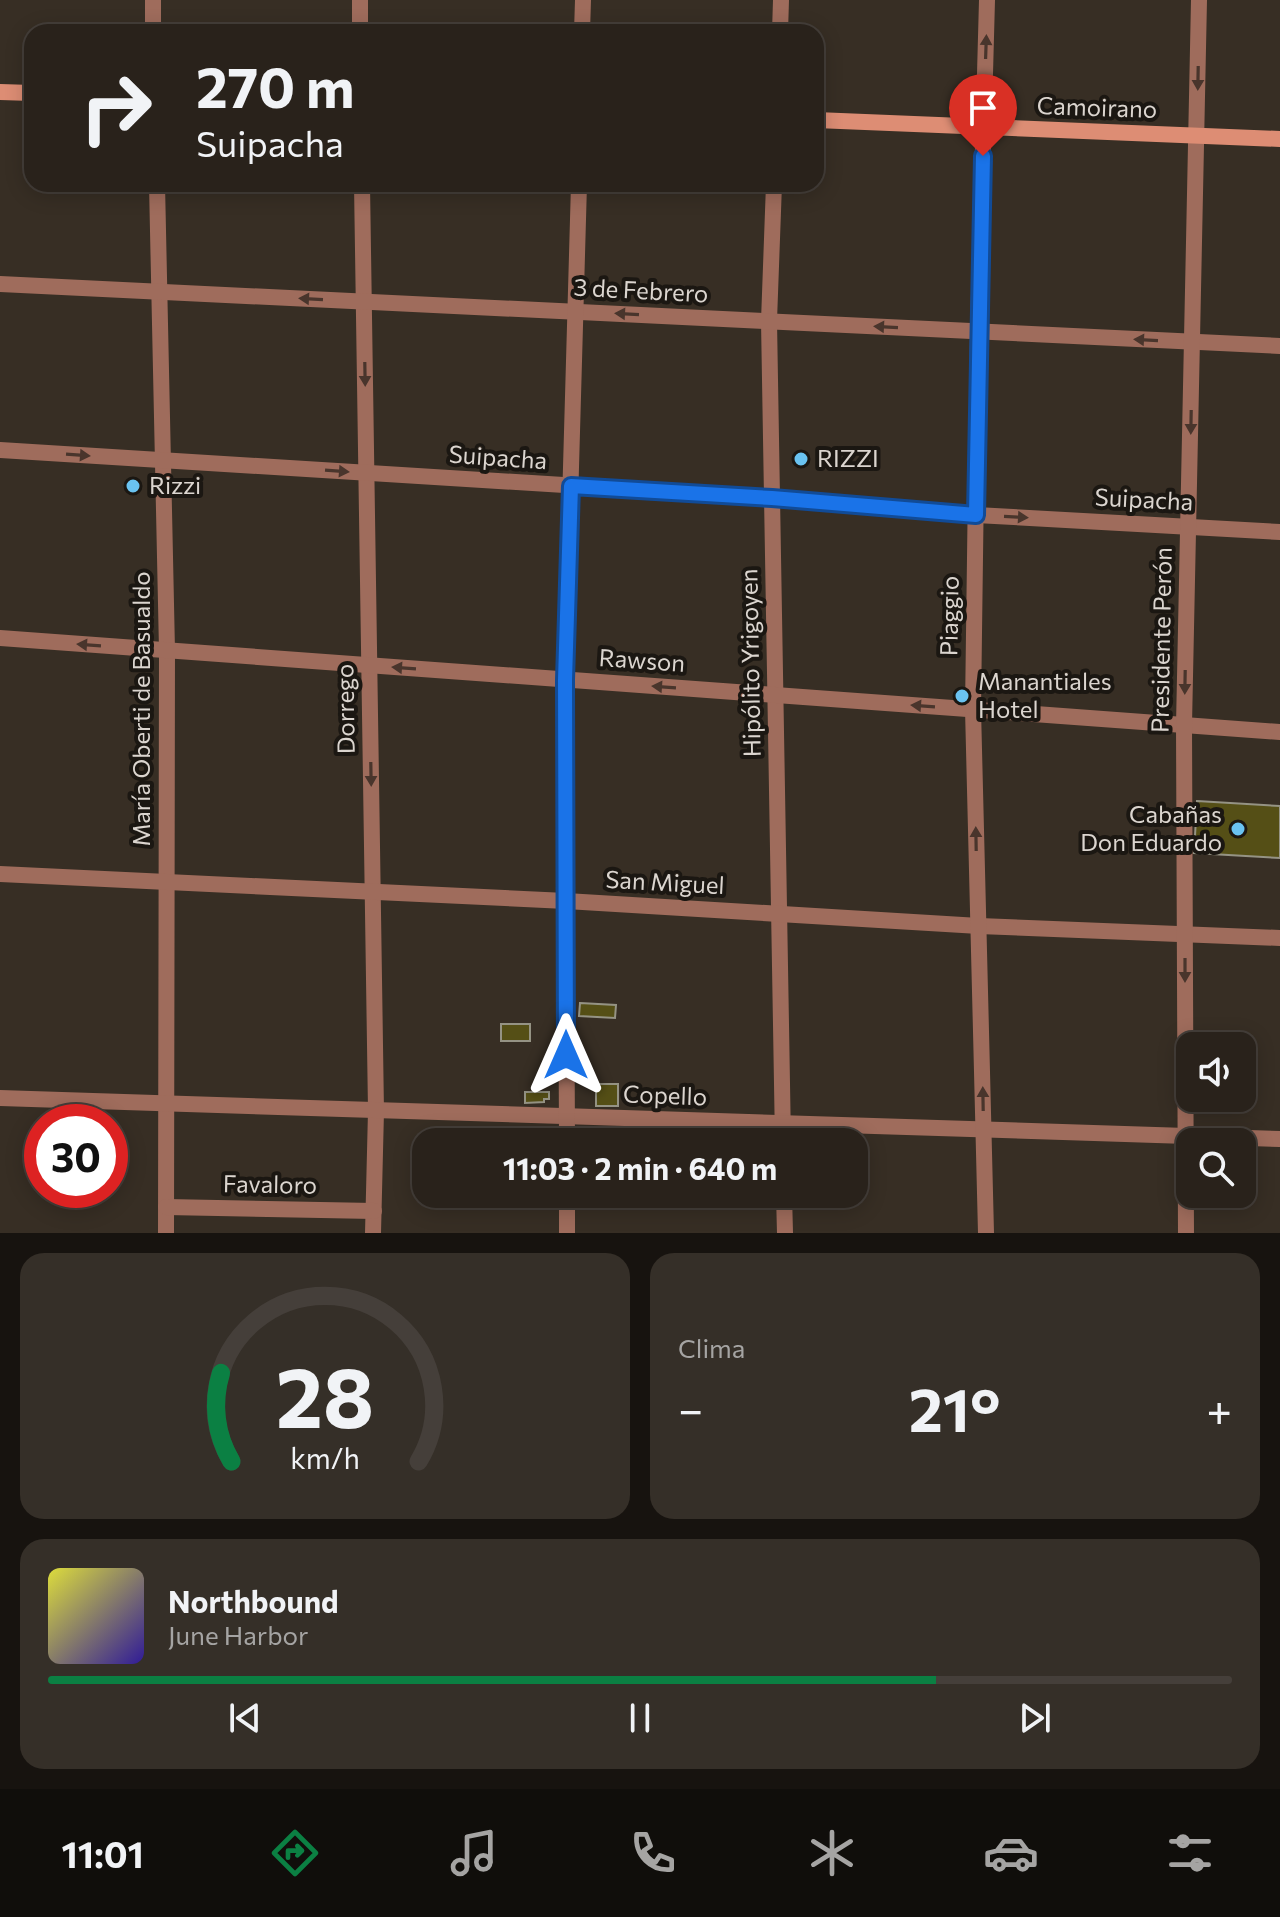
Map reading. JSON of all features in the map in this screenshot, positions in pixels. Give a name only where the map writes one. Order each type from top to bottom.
[{"type":"street","points":[[153,0],[153,24]]},
{"type":"street","points":[[360,0],[360,24]]},
{"type":"street","points":[[582,24],[583,0]]},
{"type":"street","points":[[780,24],[781,0]]},
{"type":"street","name":"Piaggio","points":[[986,1233],[973,709],[978,331],[987,0]]},
{"type":"street","name":"Presidente Perón","points":[[1186,1128],[1184,725],[1199,0]]},
{"type":"street","points":[[0,92],[24,93]]},
{"type":"street","name":"Camoirano","points":[[824,120],[1280,139]]},
{"type":"street","name":"María Oberti de Basualdo","points":[[157,192],[167,650],[166,1233]]},
{"type":"street","name":"Dorrego","points":[[362,192],[376,1111],[373,1233]]},
{"type":"street","points":[[567,1128],[565,680],[579,192]]},
{"type":"street","name":"Hipólito Yrigoyen","points":[[774,192],[769,321],[783,1128]]},
{"type":"street","name":"3 de Febrero","points":[[0,284],[1280,346]]},
{"type":"street","name":"Suipacha","points":[[0,450],[772,498],[976,515],[1280,532]]},
{"type":"street","name":"Rawson","points":[[0,638],[1280,732]]},
{"type":"street","name":"San Miguel","points":[[0,874],[566,901],[979,926],[1280,938]]},
{"type":"street","name":"Copello","points":[[0,1098],[1176,1135]]},
{"type":"street","name":"Copello","points":[[1256,1138],[1280,1139]]},
{"type":"street","name":"Favaloro","points":[[166,1207],[374,1211]]},
{"type":"street","points":[[567,1208],[567,1233]]},
{"type":"street","points":[[784,1208],[785,1233]]},
{"type":"street","name":"Presidente Perón","points":[[1186,1208],[1186,1233]]},
{"type":"building","name":"Cabañas Don Eduardo","points":[[1197,801],[1280,806],[1280,858],[1194,853]]},
{"type":"building","points":[[580,1003],[616,1005],[615,1018],[579,1016]]},
{"type":"building","points":[[501,1024],[530,1024],[530,1041],[501,1041]]},
{"type":"building","points":[[596,1084],[618,1084],[618,1106],[596,1106]]},
{"type":"building","points":[[525,1092],[549,1092],[549,1099],[525,1103]]},
{"type":"place","name":"RIZZI","points":[[801,459]]},
{"type":"place","name":"Rizzi","points":[[133,486]]},
{"type":"place","name":"Manantiales Hotel","points":[[962,696]]},
{"type":"place","name":"Cabañas Don Eduardo","points":[[1238,829]]},
{"type":"route","points":[[566,1055],[565,680],[571,486],[976,515],[983,156]]}]
